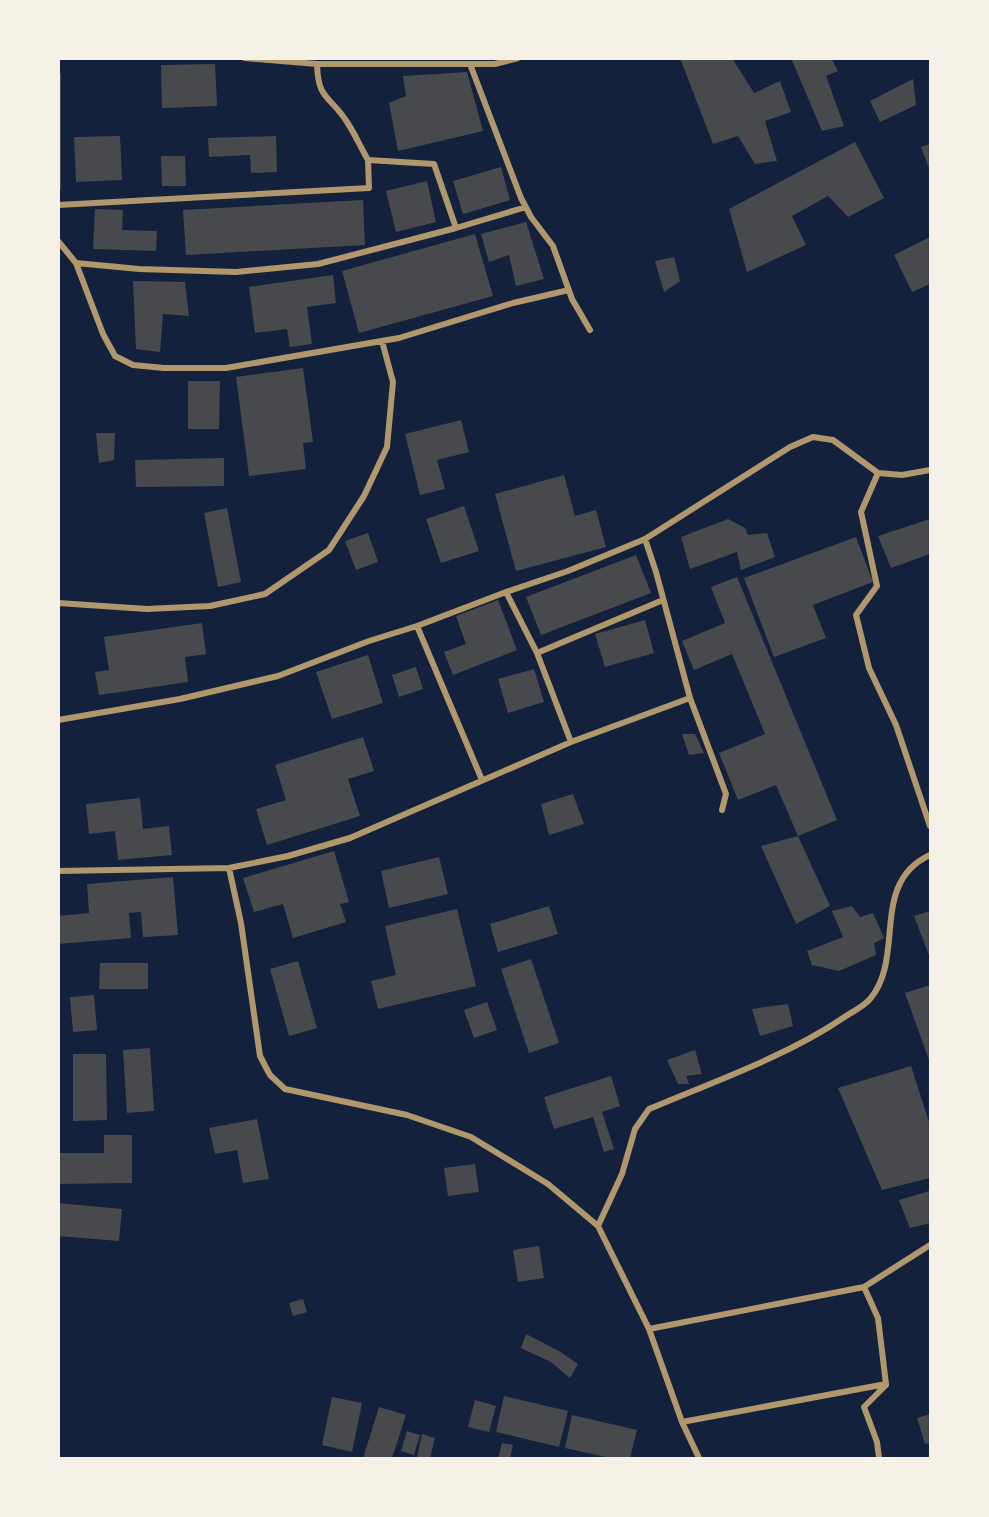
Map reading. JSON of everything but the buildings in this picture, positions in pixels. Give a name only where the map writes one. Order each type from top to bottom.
[{"type":"street","points":[[245,58],[317,64],[495,64],[518,58]]},
{"type":"street","points":[[58,205],[369,188],[368,160],[346,120],[321,93],[317,78],[317,64]]},
{"type":"street","points":[[470,64],[526,207],[553,246],[569,290],[590,330]]},
{"type":"street","points":[[368,160],[434,164],[456,228]]},
{"type":"street","points":[[76,263],[139,269],[236,272],[318,264],[526,207]]},
{"type":"street","points":[[58,241],[76,263],[103,334],[115,356],[133,365],[164,368],[226,368],[399,338],[513,303],[569,290]]},
{"type":"street","points":[[58,603],[147,609],[210,606],[265,594],[328,550],[364,496],[387,447],[393,382],[382,341]]},
{"type":"street","points":[[58,720],[180,699],[278,676],[506,591],[568,571],[645,539],[753,469],[790,447],[813,437],[833,440],[878,473],[902,475],[930,470]]},
{"type":"street","points":[[878,473],[861,512],[877,586],[856,615],[868,668],[896,725],[930,826]]},
{"type":"street","points":[[645,539],[690,698],[726,794],[722,810]]},
{"type":"street","points":[[506,591],[537,653],[571,742]]},
{"type":"street","points":[[537,653],[663,600]]},
{"type":"street","points":[[417,626],[482,780]]},
{"type":"street","points":[[58,872],[229,867],[288,856],[350,838],[571,742],[690,698]]},
{"type":"street","points":[[598,1227],[622,1174],[635,1129],[649,1109],[814,1037],[869,1000],[883,978],[895,894],[906,875],[920,860],[930,855]]},
{"type":"street","points":[[229,867],[242,923],[260,1056],[270,1075],[285,1089],[407,1115],[471,1137],[548,1184],[598,1227],[649,1329],[682,1422],[699,1458]]},
{"type":"street","points":[[649,1329],[864,1287],[930,1245]]},
{"type":"street","points":[[864,1287],[878,1318],[886,1384]]},
{"type":"street","points":[[682,1422],[886,1384]]},
{"type":"street","points":[[879,1458],[877,1442],[864,1407],[886,1384]]}]
